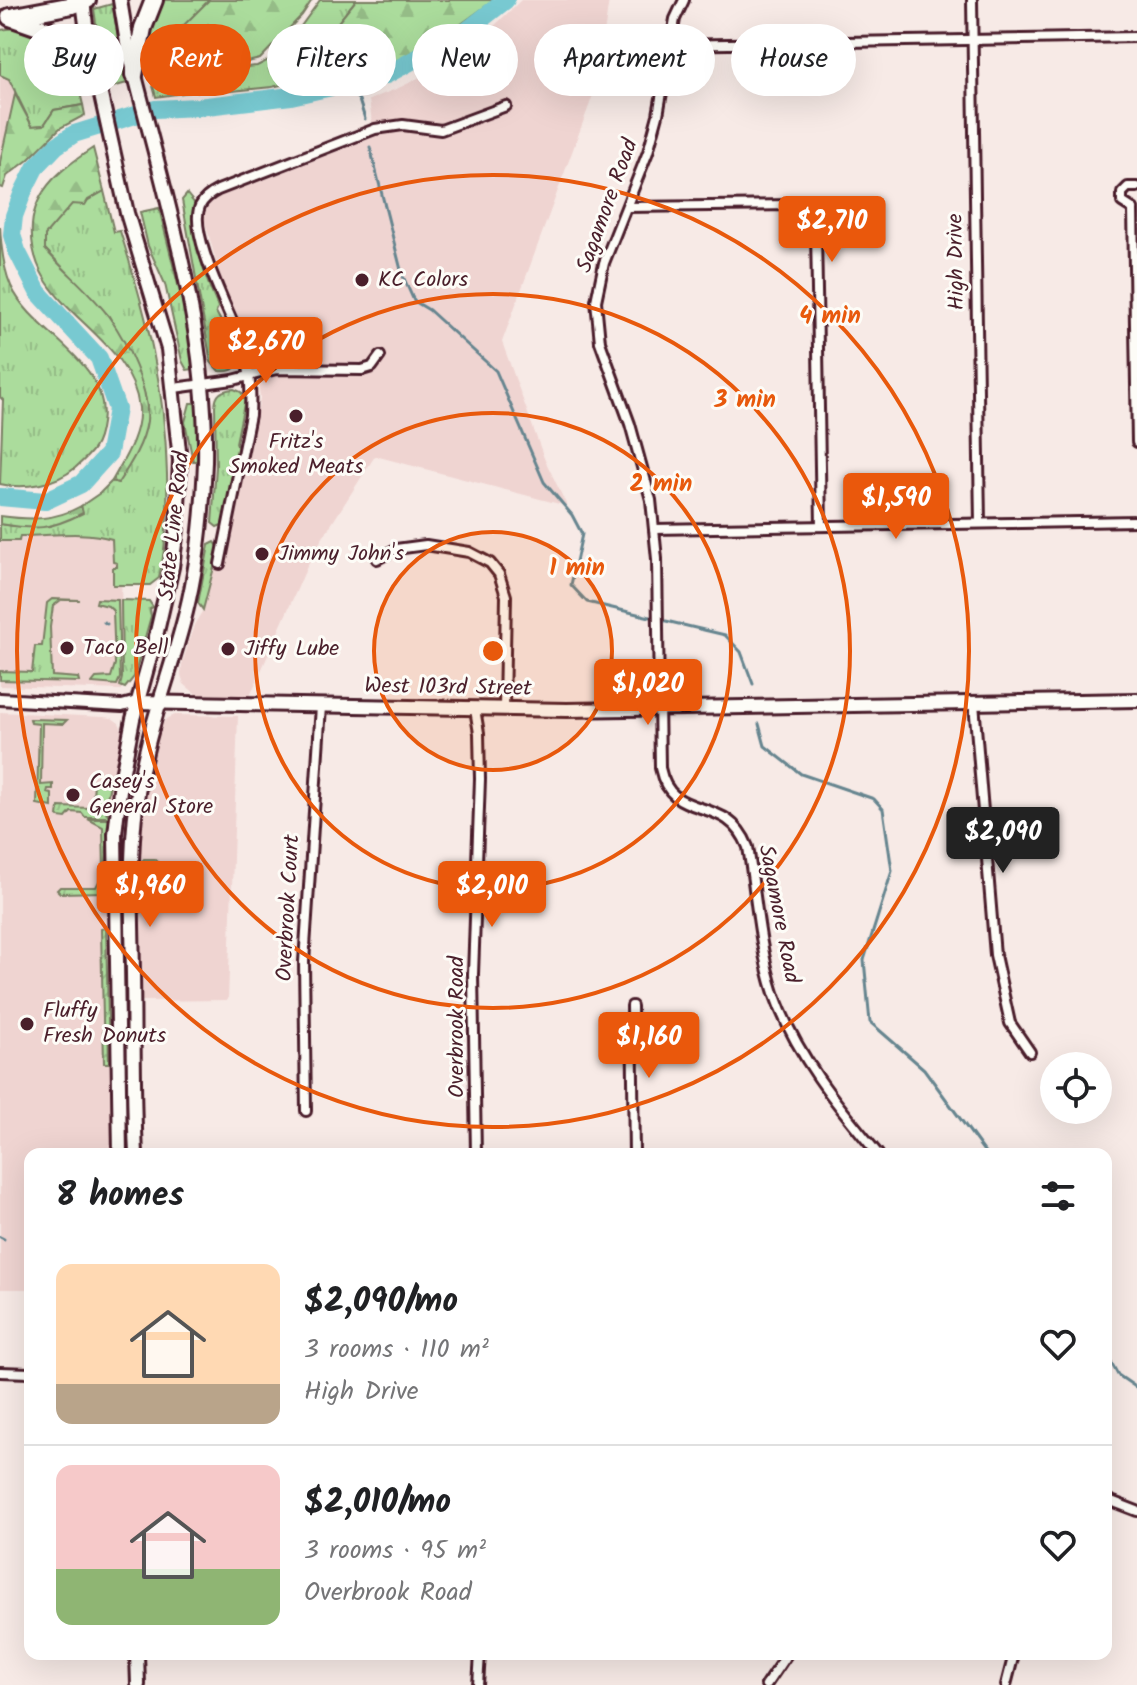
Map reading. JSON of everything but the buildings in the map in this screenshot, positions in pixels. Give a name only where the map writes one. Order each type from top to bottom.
[{"type":"highway","points":[[134,75],[143,28],[154,0]]},
{"type":"highway","points":[[5,18],[85,1]]},
{"type":"highway","points":[[5,18],[26,24]]},
{"type":"main road","name":"State Line Road","points":[[120,0],[134,75],[168,203],[192,311],[203,384],[204,473],[194,570],[181,632],[158,703],[140,779],[132,853],[136,1148]]},
{"type":"main road","name":"State Line Road","points":[[85,1],[89,24]]},
{"type":"main road","name":"State Line Road","points":[[102,96],[127,213],[168,349],[180,460],[177,529],[164,605],[137,702],[121,781],[115,834],[120,1148]]},
{"type":"main road","name":"West 103rd Street","points":[[137,702],[504,709],[1137,700]]},
{"type":"main road","points":[[137,1660],[138,1685]]},
{"type":"street","name":"Sagamore Road","points":[[674,24],[684,0]]},
{"type":"street","name":"High Drive","points":[[972,0],[980,523]]},
{"type":"street","points":[[715,44],[1137,37]]},
{"type":"street","name":"Sagamore Road","points":[[661,96],[648,152],[599,280],[596,319],[600,342],[645,472],[654,529],[662,777],[670,792],[681,801],[729,818],[744,835],[768,971],[785,1020],[824,1085],[873,1148]]},
{"type":"street","points":[[220,564],[250,415],[249,376],[246,355],[217,290],[200,231],[200,207],[207,196],[218,190],[375,129],[403,125],[441,130],[506,106]]},
{"type":"street","points":[[1137,187],[1128,187],[1122,193],[1122,202],[1135,208],[1137,442]]},
{"type":"street","points":[[627,207],[795,205],[807,209],[813,216],[816,231],[821,526]]},
{"type":"street","points":[[174,388],[276,369],[362,370],[372,367],[380,356]]},
{"type":"street","points":[[654,529],[1137,521]]},
{"type":"street","points":[[377,559],[396,549],[426,545],[469,552],[490,563],[499,574],[506,596],[504,709]]},
{"type":"street","name":"West 103rd Street","points":[[0,699],[122,706],[137,702]]},
{"type":"street","points":[[974,703],[995,955],[1010,1023],[1030,1052]]},
{"type":"street","name":"Overbrook Court","points":[[306,1111],[304,962],[321,706]]},
{"type":"street","name":"Overbrook Road","points":[[475,709],[480,779],[473,988],[476,1148]]},
{"type":"street","points":[[632,1006],[634,1148]]},
{"type":"street","points":[[0,1372],[24,1373]]},
{"type":"street","points":[[1112,1501],[1137,1511]]},
{"type":"street","points":[[478,1685],[480,1660]]},
{"type":"street","points":[[766,1685],[783,1660]]},
{"type":"street","points":[[1006,1685],[1012,1660]]},
{"type":"shaded area","points":[[521,0],[609,0],[605,24],[534,24],[534,96],[593,96],[502,342],[544,458],[567,506],[375,456],[313,553],[250,696],[196,694],[184,684],[182,664],[194,625],[203,610],[217,558],[228,558],[260,398],[256,363],[223,287],[204,218],[206,209],[219,197],[374,137],[369,100],[379,96],[396,96],[396,89],[412,81],[412,96],[518,96],[518,24],[496,24]]},
{"type":"shaded area","points":[[0,75],[9,79],[15,94],[0,162]]},
{"type":"shaded area","points":[[121,532],[122,690],[0,686],[0,535]]},
{"type":"shaded area","points":[[0,712],[112,718],[123,731],[109,837],[114,1148],[24,1148],[24,1289],[0,1289]]},
{"type":"shaded area","points":[[175,715],[238,716],[228,1000],[141,1001],[141,821],[158,730],[166,719]]},
{"type":"green space","points":[[159,0],[209,0],[190,24],[153,24]]},
{"type":"green space","points":[[209,0],[312,0],[293,24],[267,24],[267,52],[260,59],[251,61],[251,24],[185,24]]},
{"type":"green space","points":[[320,0],[356,0],[337,24],[302,24]]},
{"type":"green space","points":[[356,0],[494,0],[461,24],[412,24],[412,56],[396,64],[396,24],[337,24]]},
{"type":"green space","points":[[112,4],[116,24],[96,24],[94,9]]},
{"type":"green space","points":[[0,30],[24,30],[24,96],[81,96],[83,105],[54,110],[44,125],[32,126],[9,79],[0,75]]},
{"type":"green space","points":[[267,61],[267,87],[251,89],[251,67]]},
{"type":"green space","points":[[15,94],[32,126],[44,125],[54,110],[83,105],[85,115],[60,128],[7,176],[3,188],[0,187],[0,162]]},
{"type":"green space","points":[[93,148],[104,191],[85,205],[72,204],[45,235],[45,249],[109,317],[130,353],[141,381],[147,421],[136,454],[118,483],[112,481],[131,446],[139,418],[132,381],[118,358],[61,300],[45,279],[35,254],[32,225],[34,212],[45,189],[62,171]]},
{"type":"green space","points":[[104,191],[114,232],[120,231],[138,292],[153,351],[163,410],[166,526],[159,578],[150,585],[113,585],[113,567],[117,567],[117,563],[113,562],[112,539],[66,534],[20,536],[19,541],[0,541],[0,524],[14,526],[82,513],[81,506],[112,481],[118,483],[147,406],[131,357],[109,316],[45,249],[45,235],[72,203],[88,200]]},
{"type":"green space","points":[[187,194],[195,204],[196,242],[218,307],[216,312],[235,349],[236,366],[230,371],[219,371],[211,362],[182,200]]},
{"type":"green space","points":[[159,208],[185,313],[194,369],[187,370],[182,361],[165,284],[148,246],[140,212]]},
{"type":"green space","points":[[0,226],[4,264],[11,286],[36,319],[83,365],[95,382],[102,401],[101,431],[91,453],[67,474],[29,486],[0,484],[3,400],[0,397]]},
{"type":"green space","points":[[234,389],[241,392],[245,399],[236,443],[239,451],[224,524],[217,527],[212,523],[216,467],[215,406],[220,393]]},
{"type":"green space","points":[[190,403],[197,403],[198,461],[193,461],[185,422]]},
{"type":"green space","points":[[81,506],[83,513],[52,526],[34,528],[0,524],[0,516],[42,518]]},
{"type":"green space","points":[[215,542],[219,548],[203,610],[198,603],[209,545]]},
{"type":"green space","points":[[52,599],[80,600],[61,600],[53,606],[50,627],[52,676],[78,678],[79,682],[0,680],[0,671],[32,672],[35,646],[42,646],[47,603]]},
{"type":"green space","points":[[97,599],[118,600],[120,678],[117,685],[92,683],[96,678],[111,677],[115,664],[113,611],[96,603]]},
{"type":"green space","points":[[121,600],[149,601],[153,607],[134,677],[125,688],[120,686]]},
{"type":"green space","points":[[30,719],[67,720],[63,724],[42,723],[41,785],[53,784],[53,789],[48,789],[47,793],[52,794],[52,807],[37,804],[39,724],[31,723]]},
{"type":"green space","points":[[107,774],[112,775],[105,808],[109,817],[85,817],[82,813],[71,812],[66,818],[58,817],[59,807],[92,808],[94,784],[103,784]]},
{"type":"green space","points":[[88,819],[109,819],[104,892],[60,893],[57,890],[60,887],[96,887],[104,872],[103,827]]},
{"type":"green space","points":[[144,859],[155,859],[160,864],[158,880],[142,883],[139,879],[140,863]]},
{"type":"green space","points":[[106,928],[109,1063],[104,1063],[101,929]]},
{"type":"waterway","points":[[0,497],[45,501],[81,484],[109,453],[117,409],[99,358],[38,292],[12,235],[14,216],[23,192],[35,168],[56,146],[74,134],[155,109],[291,96],[386,75],[465,32],[506,0]]},
{"type":"waterway","points":[[355,96],[365,119]]},
{"type":"waterway","points":[[370,147],[402,274],[414,301],[429,310],[496,371],[544,482],[572,515],[582,534],[571,585],[587,602],[650,617]]},
{"type":"waterway","points":[[666,621],[725,635],[741,652],[753,684]]},
{"type":"waterway","points":[[759,724],[765,746],[801,774],[874,799],[883,809],[892,871],[864,960],[870,1022],[924,1069],[982,1148]]},
{"type":"waterway","points":[[0,1237],[4,1239]]},
{"type":"waterway","points":[[1112,1364],[1118,1375],[1137,1388]]},
{"type":"place","name":"KC Colors","points":[[362,280]]},
{"type":"place","name":"Fritz's Smoked Meats","points":[[296,416]]},
{"type":"place","name":"Jimmy John's","points":[[262,554]]},
{"type":"place","name":"Taco Bell","points":[[67,648]]},
{"type":"place","name":"Jiffy Lube","points":[[228,649]]},
{"type":"place","name":"Casey's General Store","points":[[73,795]]},
{"type":"place","name":"Fluffy Fresh Donuts","points":[[27,1024]]}]
